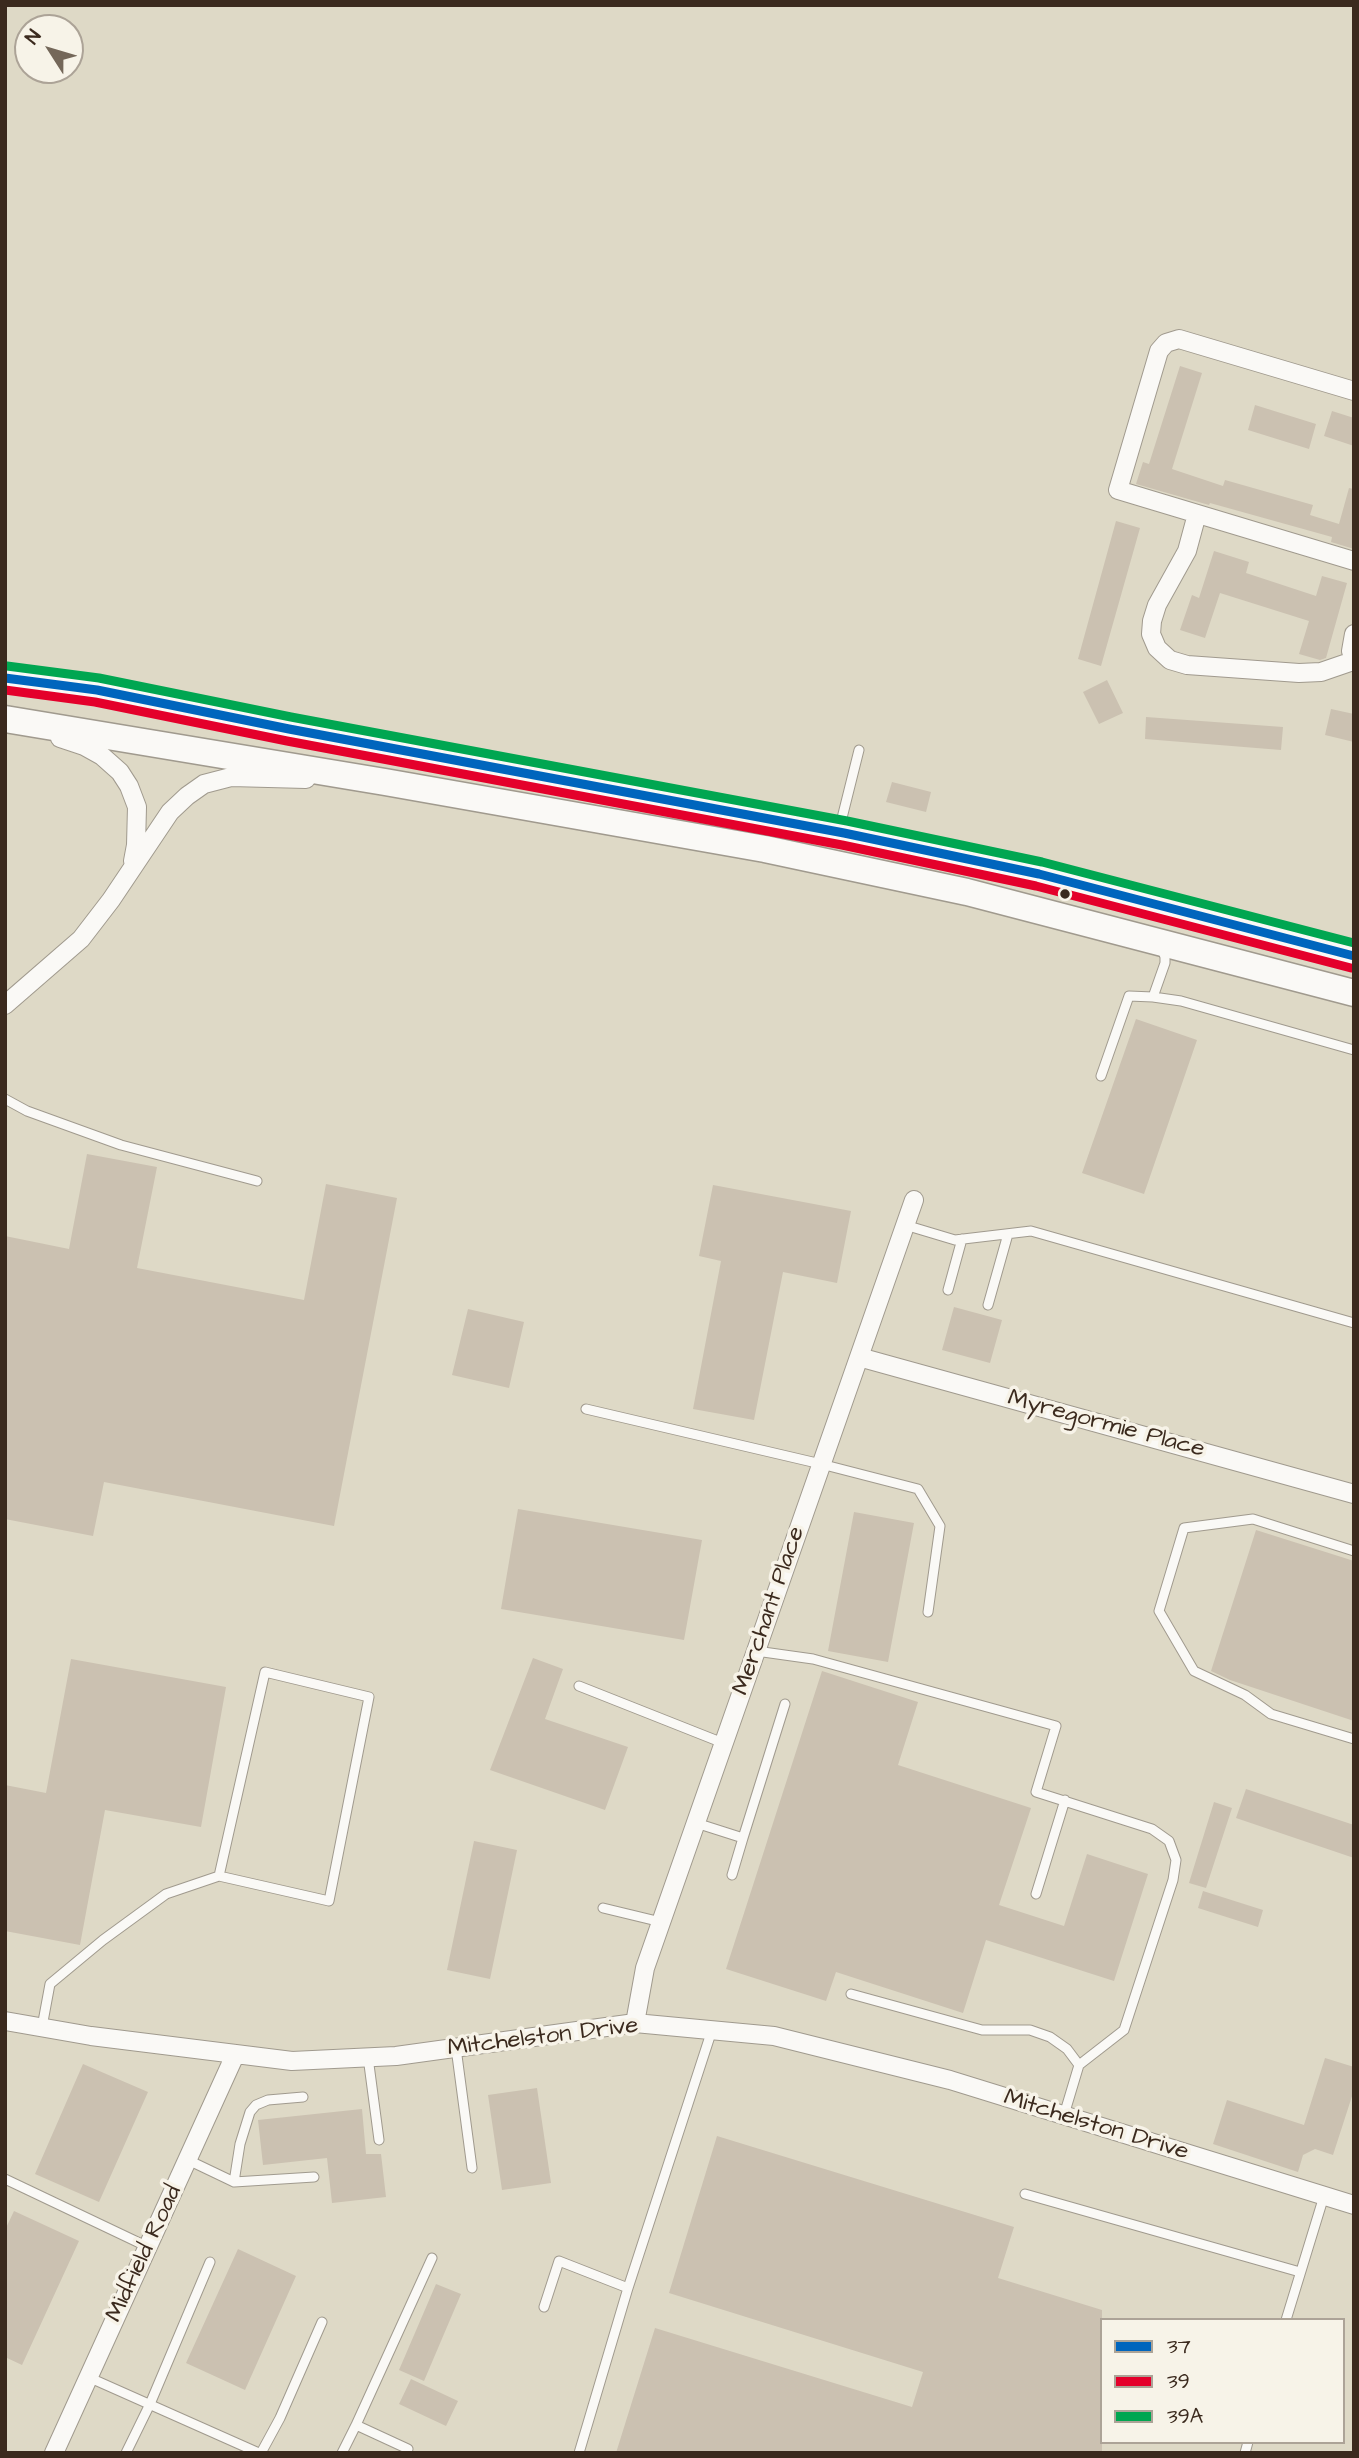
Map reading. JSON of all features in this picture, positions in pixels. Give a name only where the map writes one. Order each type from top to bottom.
[{"type":"main road","points":[[5,678],[97,690],[289,729],[838,832],[1039,874],[1354,956]]},
{"type":"main road","points":[[5,719],[765,849],[967,892],[1354,993]]},
{"type":"street","points":[[1354,391],[1180,339],[1166,343],[1159,351],[1118,490],[1354,561]]},
{"type":"street","points":[[1197,514],[1187,551],[1157,605],[1152,621],[1151,634],[1157,648],[1170,660],[1187,665],[1299,673],[1328,670],[1353,662],[1351,652],[1354,634]]},
{"type":"street","points":[[5,725],[84,746],[102,756],[120,772],[134,796],[137,807],[136,845],[131,868]]},
{"type":"street","points":[[5,1004],[81,939],[170,812],[204,784],[231,777],[384,782]]},
{"type":"street","name":"Merchant Place","points":[[635,2024],[645,1968],[914,1200]]},
{"type":"street","name":"Myregormie Place","points":[[859,1357],[1354,1494]]},
{"type":"street","name":"Mitchelston Drive","points":[[5,2021],[91,2036],[292,2061],[396,2056],[635,2024],[774,2036],[950,2080],[1354,2205]]},
{"type":"street","name":"Midfield Road","points":[[54,2453],[235,2055]]},
{"type":"lane","points":[[838,832],[859,750]]},
{"type":"lane","points":[[1149,939],[1161,947],[1168,961],[1153,997]]},
{"type":"lane","points":[[1193,963],[1221,957]]},
{"type":"lane","points":[[1101,1076],[1129,996],[1181,1001],[1354,1050]]},
{"type":"lane","points":[[5,1099],[27,1111],[121,1145],[257,1181]]},
{"type":"lane","points":[[905,1225],[956,1240],[1031,1231],[1354,1323]]},
{"type":"lane","points":[[988,1305],[1008,1234]]},
{"type":"lane","points":[[948,1290],[962,1239]]},
{"type":"lane","points":[[586,1409],[919,1489],[940,1527],[928,1612]]},
{"type":"lane","points":[[1354,1551],[1253,1520],[1184,1528],[1159,1611],[1194,1671],[1245,1695],[1271,1714],[1354,1739]]},
{"type":"lane","points":[[755,1651],[813,1659],[1056,1726],[1036,1792],[1152,1829],[1169,1841],[1176,1860],[1173,1880],[1124,2031],[1079,2065],[1064,2115]]},
{"type":"lane","points":[[42,2027],[50,1984],[103,1940],[166,1895],[219,1876],[329,1901],[369,1697],[265,1672],[219,1876]]},
{"type":"lane","points":[[579,1686],[723,1743]]},
{"type":"lane","points":[[732,1875],[785,1704]]},
{"type":"lane","points":[[1036,1894],[1065,1800]]},
{"type":"lane","points":[[696,1823],[743,1838]]},
{"type":"lane","points":[[603,1908],[661,1922]]},
{"type":"lane","points":[[851,1994],[982,2030],[1030,2030],[1051,2037],[1067,2049],[1079,2065]]},
{"type":"lane","points":[[579,2453],[628,2288],[712,2030]]},
{"type":"lane","points":[[456,2048],[472,2168]]},
{"type":"lane","points":[[368,2057],[379,2140]]},
{"type":"lane","points":[[234,2182],[240,2144],[250,2112],[256,2105],[268,2100],[303,2097]]},
{"type":"lane","points":[[188,2160],[234,2182],[314,2177]]},
{"type":"lane","points":[[5,2179],[148,2247]]},
{"type":"lane","points":[[1025,2194],[1300,2272]]},
{"type":"lane","points":[[1287,2318],[1324,2196]]},
{"type":"lane","points":[[342,2453],[432,2258]]},
{"type":"lane","points":[[544,2307],[559,2261],[628,2288]]},
{"type":"lane","points":[[126,2453],[150,2404],[209,2262]]},
{"type":"lane","points":[[88,2377],[260,2453],[280,2418],[322,2322]]},
{"type":"lane","points":[[356,2425],[408,2449]]},
{"type":"building","points":[[1180,366],[1202,373],[1172,469],[1223,486],[1225,480],[1313,505],[1310,515],[1339,524],[1349,488],[1354,489],[1354,549],[1331,542],[1332,537],[1136,484],[1143,462],[1149,464]]},
{"type":"building","points":[[1255,405],[1316,424],[1309,449],[1248,430]]},
{"type":"building","points":[[1332,411],[1354,418],[1354,446],[1324,436]]},
{"type":"building","points":[[1116,521],[1140,528],[1101,666],[1078,659]]},
{"type":"building","points":[[1214,551],[1249,562],[1246,573],[1316,596],[1322,576],[1347,583],[1326,658],[1320,660],[1299,654],[1309,621],[1220,593],[1205,638],[1180,630],[1192,595],[1199,598]]},
{"type":"building","points":[[1107,680],[1123,713],[1099,724],[1083,692]]},
{"type":"building","points":[[1331,709],[1354,714],[1354,742],[1325,735]]},
{"type":"building","points":[[1146,717],[1283,727],[1281,750],[1145,739]]},
{"type":"building","points":[[892,782],[931,792],[926,812],[886,802]]},
{"type":"building","points":[[1136,1019],[1197,1040],[1144,1194],[1082,1173]]},
{"type":"building","points":[[87,1154],[157,1167],[137,1268],[304,1300],[326,1184],[397,1198],[334,1526],[104,1482],[93,1536],[5,1519],[5,1236],[69,1249]]},
{"type":"building","points":[[713,1185],[851,1211],[837,1283],[783,1272],[754,1420],[693,1409],[721,1261],[699,1256]]},
{"type":"building","points":[[954,1307],[1002,1320],[990,1363],[942,1350]]},
{"type":"building","points":[[468,1309],[524,1322],[509,1388],[452,1375]]},
{"type":"building","points":[[518,1509],[702,1540],[684,1640],[501,1609]]},
{"type":"building","points":[[854,1512],[914,1523],[888,1662],[828,1651]]},
{"type":"building","points":[[1256,1530],[1354,1561],[1354,1721],[1230,1680],[1211,1671]]},
{"type":"building","points":[[533,1658],[563,1669],[545,1719],[628,1747],[605,1810],[490,1770]]},
{"type":"building","points":[[71,1659],[226,1687],[201,1827],[105,1810],[80,1945],[5,1931],[5,1785],[46,1793]]},
{"type":"building","points":[[822,1671],[918,1702],[898,1765],[1031,1808],[999,1905],[1064,1926],[1087,1854],[1148,1874],[1114,1981],[986,1940],[963,2013],[836,1972],[826,2001],[726,1969]]},
{"type":"building","points":[[1246,1789],[1354,1825],[1354,1858],[1236,1818]]},
{"type":"building","points":[[1214,1802],[1232,1808],[1206,1888],[1189,1883]]},
{"type":"building","points":[[474,1841],[517,1850],[490,1979],[447,1970]]},
{"type":"building","points":[[1203,1891],[1263,1910],[1258,1927],[1198,1908]]},
{"type":"building","points":[[1325,2058],[1354,2067],[1354,2090],[1333,2155],[1315,2149],[1303,2155],[1298,2172],[1213,2144],[1227,2100],[1304,2125]]},
{"type":"building","points":[[83,2064],[148,2092],[99,2202],[35,2174]]},
{"type":"building","points":[[537,2088],[551,2183],[502,2190],[488,2095]]},
{"type":"building","points":[[362,2109],[366,2154],[381,2154],[386,2197],[332,2203],[327,2158],[263,2165],[258,2120]]},
{"type":"building","points":[[717,2136],[1014,2227],[998,2278],[1102,2310],[1102,2453],[616,2453],[655,2328],[912,2407],[923,2372],[669,2293]]},
{"type":"building","points":[[14,2211],[79,2241],[22,2365],[5,2357],[5,2230]]},
{"type":"building","points":[[238,2249],[296,2276],[245,2390],[186,2363]]},
{"type":"building","points":[[436,2284],[461,2294],[424,2381],[399,2370]]},
{"type":"building","points":[[411,2379],[458,2401],[446,2426],[399,2404]]},
{"type":"transit line","name":"39A","points":[[7,666],[99,678],[291,717],[847,821],[1042,862],[1354,943]]},
{"type":"transit line","name":"37","points":[[5,678],[97,690],[289,729],[844,833],[1039,874],[1354,956]]},
{"type":"transit line","name":"39","points":[[5,690],[95,702],[287,741],[842,845],[1036,886],[1351,968]]}]
